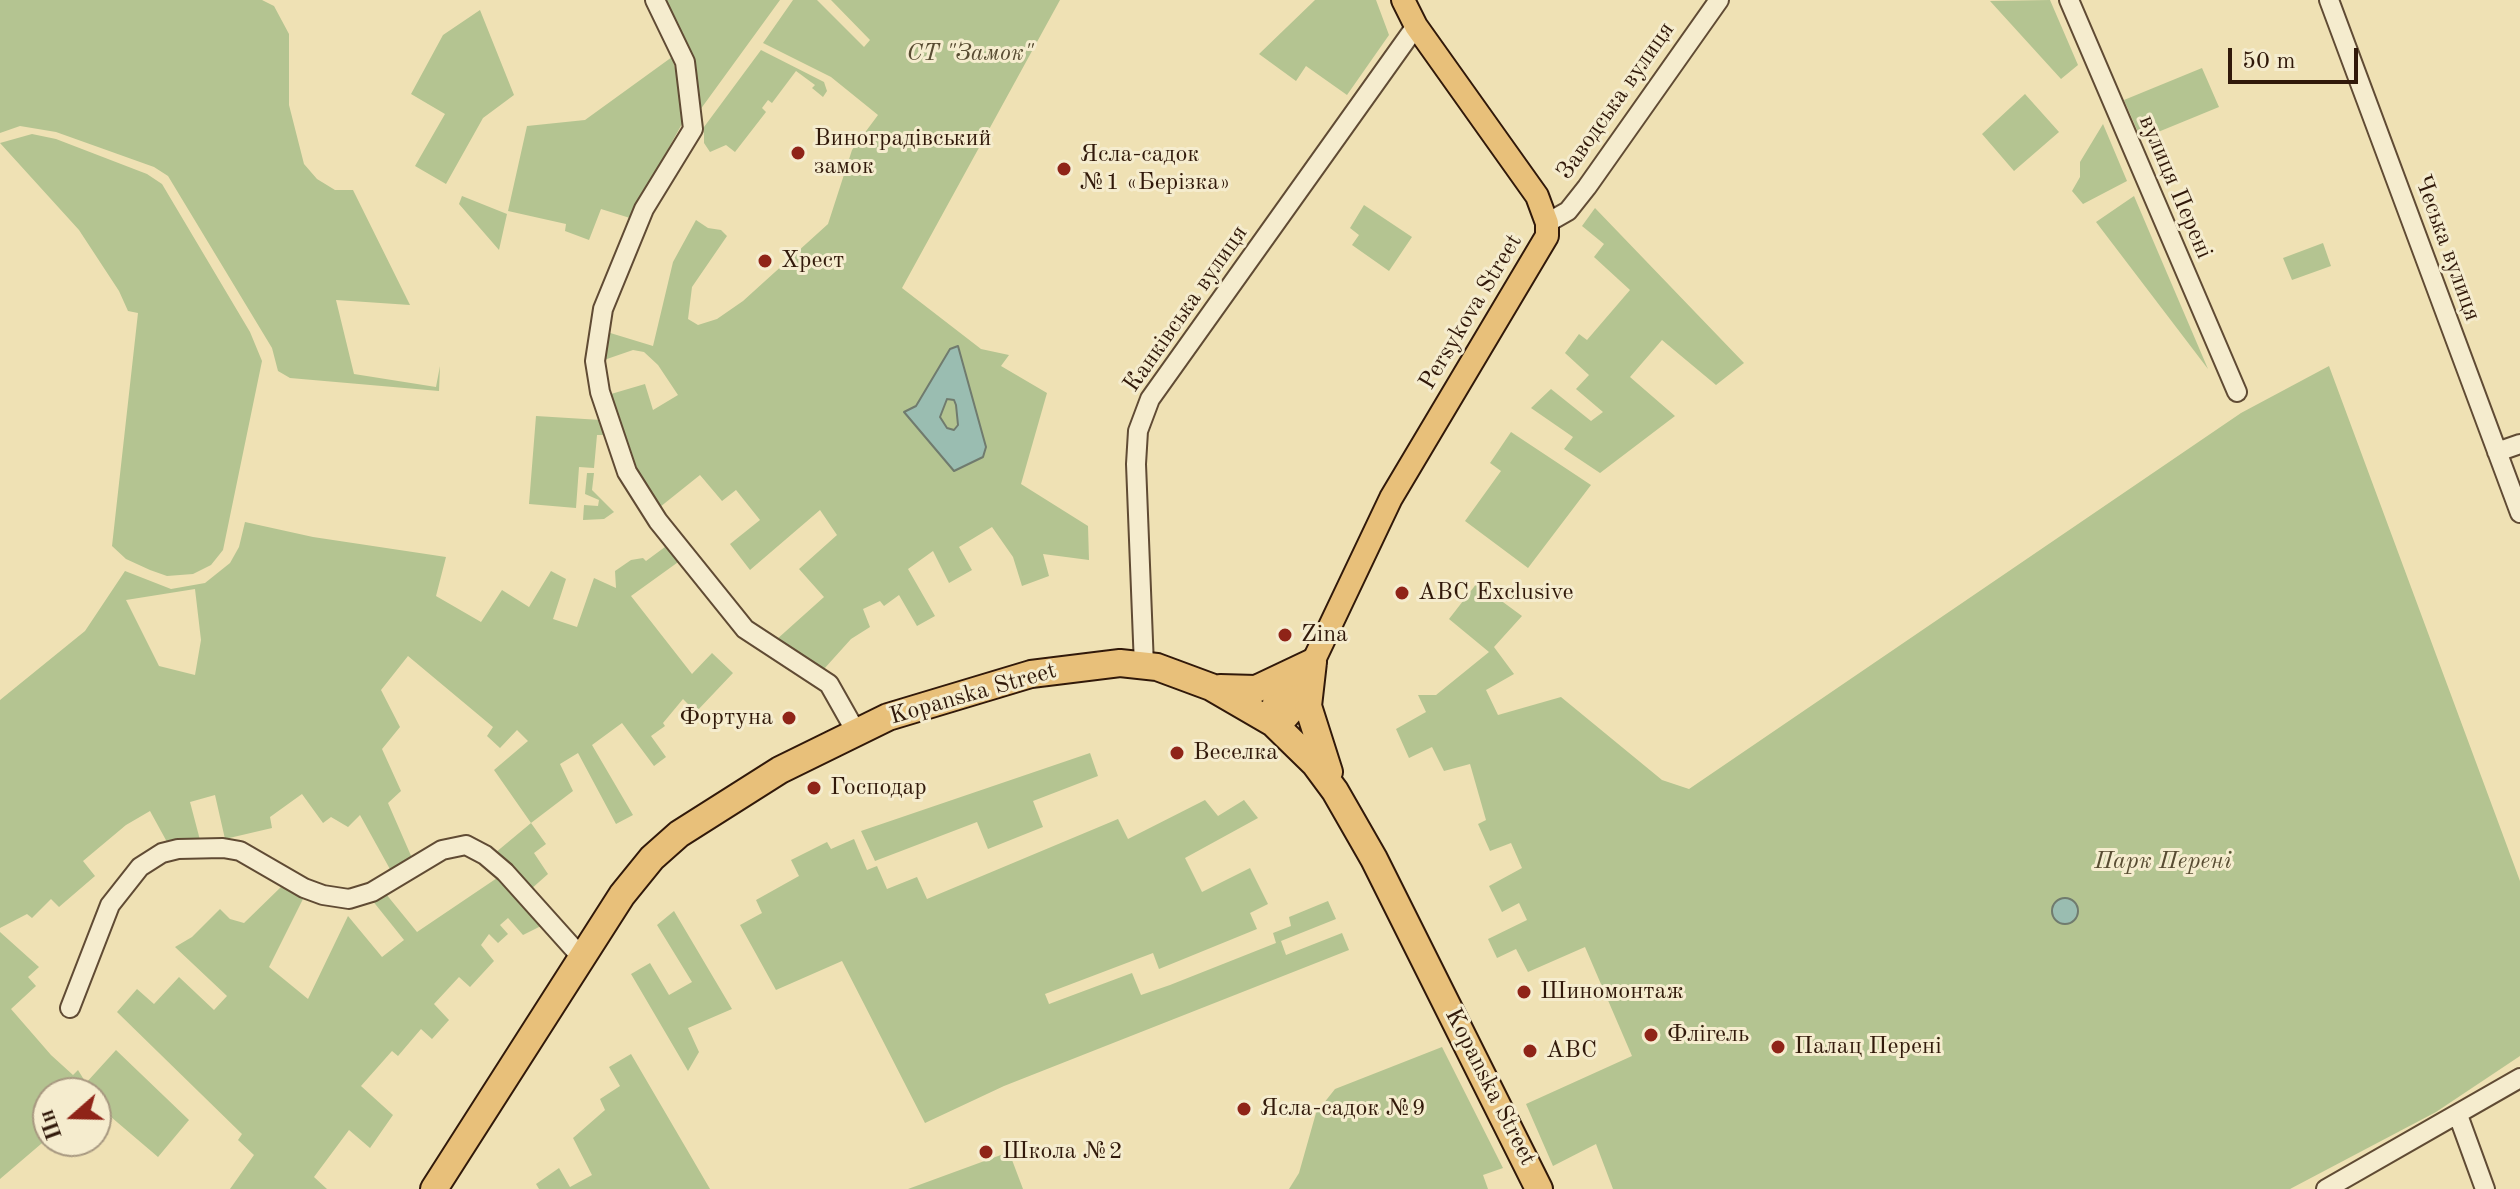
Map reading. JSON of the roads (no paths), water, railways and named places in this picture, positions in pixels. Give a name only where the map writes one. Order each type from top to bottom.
[{"type":"highway","points":[[1211,687],[1256,689],[1313,662]]},
{"type":"highway","points":[[1313,662],[1308,706],[1335,791]]},
{"type":"highway","name":"Kopanska Street","points":[[434,1189],[636,875],[679,834],[780,770],[855,730],[1031,674],[1120,663],[1144,666],[1211,687],[1273,723],[1302,749],[1335,791],[1446,1000],[1539,1189]]},
{"type":"main road","name":"Persykova Street","points":[[1273,723],[1282,723],[1297,706],[1313,662],[1391,498],[1541,249],[1547,223],[1537,196],[1416,26],[1403,0]]},
{"type":"street","points":[[655,0],[685,62],[693,129],[644,209],[603,309],[595,361],[600,392],[627,472],[658,521],[745,629],[829,684],[855,730]]},
{"type":"street","name":"Заводська вулиця","points":[[1547,223],[1568,211],[1587,187],[1719,0]]},
{"type":"street","name":"вулиця Перені","points":[[2069,0],[2237,392]]},
{"type":"street","name":"Чеська вулиця","points":[[2329,0],[2520,513]]},
{"type":"street","name":"Канківська вулиця","points":[[1144,666],[1136,464],[1138,431],[1150,399],[1416,26]]},
{"type":"street","points":[[2497,452],[2520,444]]},
{"type":"street","points":[[70,1008],[110,905],[140,867],[151,858],[178,849],[223,848],[240,851],[304,888],[349,899],[372,892],[442,850],[466,845],[485,855],[505,872],[583,959]]},
{"type":"street","points":[[2326,1189],[2520,1078]]},
{"type":"street","points":[[2458,1115],[2485,1189]]},
{"type":"water","points":[[958,346],[986,447],[983,457],[954,471],[904,412],[916,406],[950,349]],"holes":[[[947,399],[954,400],[958,425],[954,430],[947,428],[940,417]]]},
{"type":"water","points":[[2065,898],[2074,902],[2078,911],[2074,920],[2065,924],[2056,920],[2052,911],[2056,902]]},
{"type":"place","name":"Виноградівський замок","points":[[798,153]]},
{"type":"place","name":"Ясла-садок №1 «Берізка»","points":[[1064,169]]},
{"type":"place","name":"Хрест","points":[[765,261]]},
{"type":"place","name":"ABC Exclusive","points":[[1402,593]]},
{"type":"place","name":"Zina","points":[[1285,635]]},
{"type":"place","name":"Фортуна","points":[[789,718]]},
{"type":"place","name":"Веселка","points":[[1177,753]]},
{"type":"place","name":"Господар","points":[[814,788]]},
{"type":"place","name":"Шиномонтаж","points":[[1524,992]]},
{"type":"place","name":"Флігель","points":[[1651,1035]]},
{"type":"place","name":"Палац Перені","points":[[1778,1047]]},
{"type":"place","name":"ABC","points":[[1530,1051]]},
{"type":"place","name":"Ясла-садок №9","points":[[1244,1109]]},
{"type":"place","name":"Школа №2","points":[[986,1152]]},
{"type":"park label","name":"СТ \"Замок\"","points":[[970,54]]},
{"type":"park label","name":"Парк Перені","points":[[2163,862]]}]
